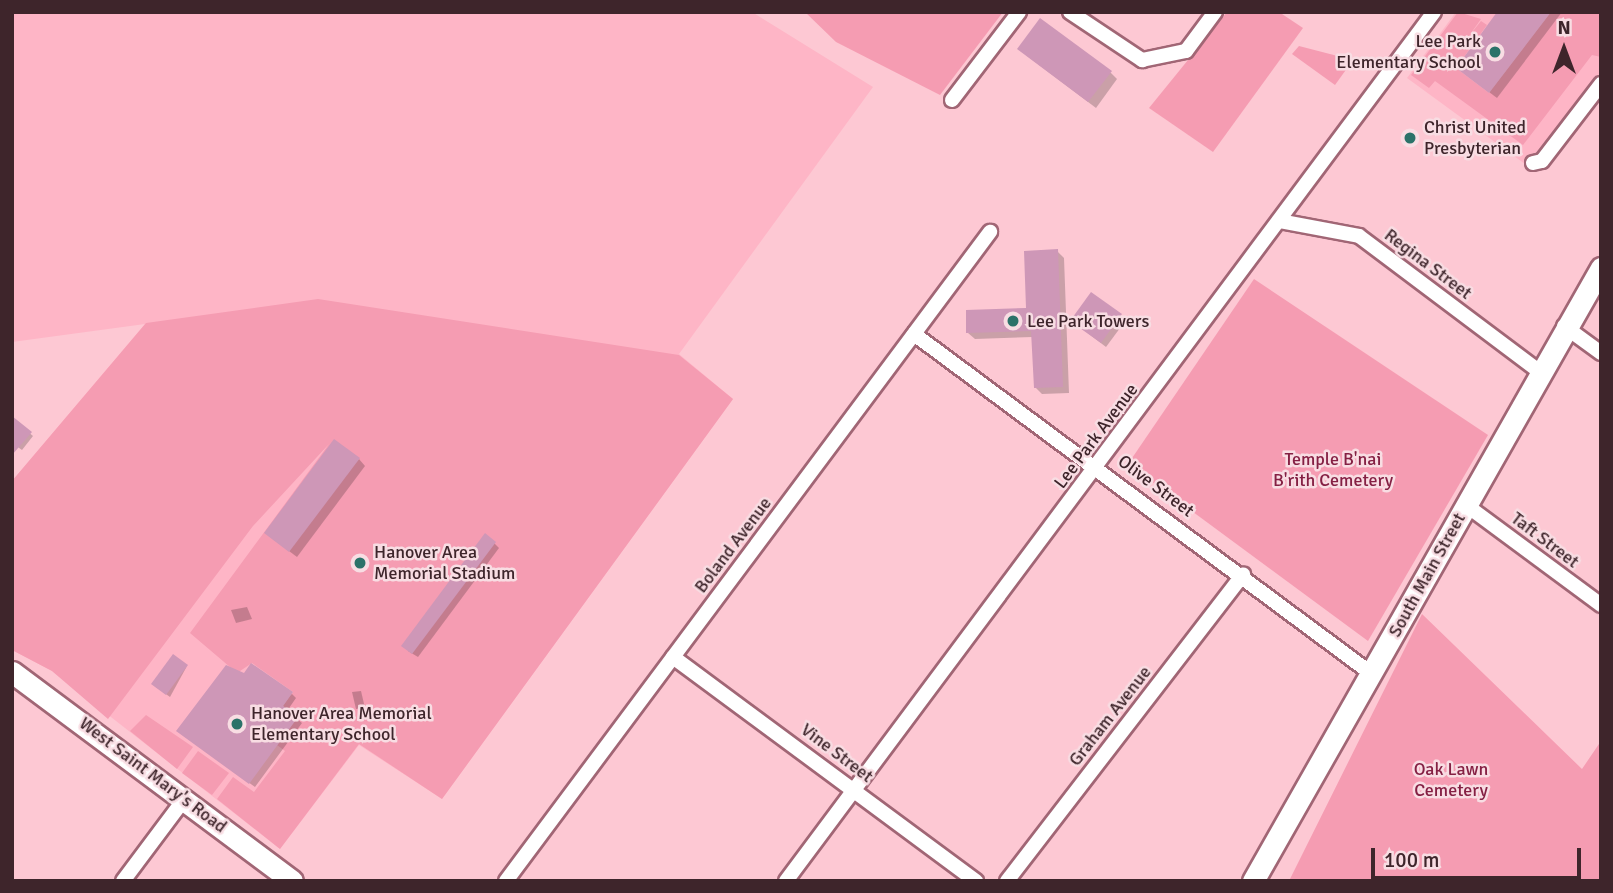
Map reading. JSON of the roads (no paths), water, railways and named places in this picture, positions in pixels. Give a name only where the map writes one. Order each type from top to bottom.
[{"type":"main road","name":"South Main Street","points":[[1253,881],[1372,674],[1564,326],[1601,268]]},
{"type":"main road","name":"West Saint Mary's Road","points":[[12,672],[185,798],[292,881]]},
{"type":"street","points":[[952,100],[1019,12]]},
{"type":"street","points":[[1070,12],[1142,61],[1186,51],[1215,12]]},
{"type":"street","name":"Lee Park Avenue","points":[[786,881],[1434,12]]},
{"type":"street","points":[[1533,163],[1542,161],[1601,84]]},
{"type":"street","name":"Regina Street","points":[[1279,221],[1359,236],[1539,371]]},
{"type":"street","name":"Boland Avenue","points":[[506,881],[990,232]]},
{"type":"street","points":[[1564,326],[1601,353]]},
{"type":"street","name":"Olive Street","points":[[914,334],[1243,574],[1372,674]]},
{"type":"street","name":"Taft Street","points":[[1466,505],[1601,605]]},
{"type":"street","name":"Graham Avenue","points":[[1007,881],[1243,574]]},
{"type":"street","name":"Vine Street","points":[[673,657],[976,881]]},
{"type":"street","points":[[123,881],[185,798]]},
{"type":"place","name":"Lee Park Elementary School","points":[[1495,52]]},
{"type":"place","name":"Christ United Presbyterian","points":[[1410,138]]},
{"type":"place","name":"Lee Park Towers","points":[[1013,321]]},
{"type":"place","name":"Hanover Area Memorial Stadium","points":[[360,563]]},
{"type":"place","name":"Hanover Area Memorial Elementary School","points":[[237,724]]},
{"type":"park label","name":"Temple B'nai B'rith Cemetery","points":[[1333,470]]},
{"type":"park label","name":"Oak Lawn Cemetery","points":[[1451,780]]}]
